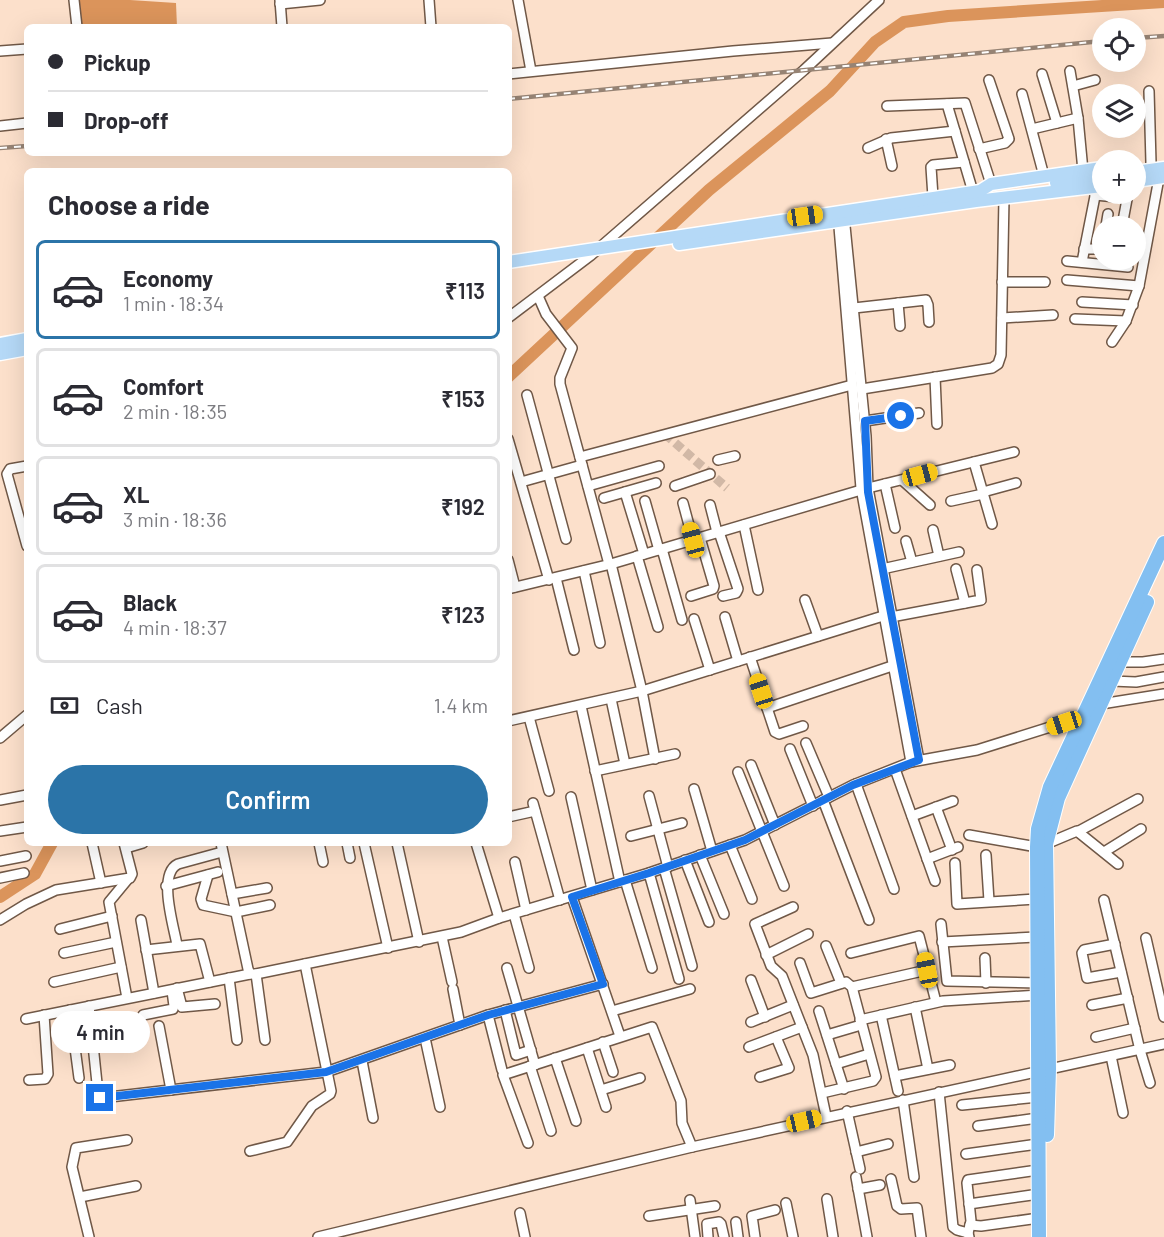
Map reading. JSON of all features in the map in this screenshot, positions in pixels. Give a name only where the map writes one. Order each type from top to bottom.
[{"type":"highway","points":[[1046,1237],[1042,846],[1038,829],[1050,787],[1164,543]]},
{"type":"highway","points":[[1039,1237],[1038,1097],[1043,1070],[1036,899],[1042,846],[1058,798],[1164,562]]},
{"type":"main road","points":[[1146,163],[1164,160]]},
{"type":"main road","points":[[841,216],[1044,176],[1092,170]]},
{"type":"main road","points":[[1146,173],[1162,174]]},
{"type":"main road","points":[[1146,178],[1162,174]]},
{"type":"main road","points":[[982,189],[1092,186]]},
{"type":"main road","points":[[512,262],[668,242],[841,216],[1092,187]]},
{"type":"main road","points":[[512,269],[595,252]]},
{"type":"main road","points":[[0,344],[24,340]]},
{"type":"main road","points":[[0,354],[24,350]]},
{"type":"street","points":[[74,0],[77,24]]},
{"type":"street","points":[[282,24],[280,2],[320,0]]},
{"type":"street","points":[[429,0],[431,24]]},
{"type":"street","points":[[518,0],[531,71]]},
{"type":"street","points":[[863,15],[868,0]]},
{"type":"street","points":[[512,315],[595,252],[879,0]]},
{"type":"street","points":[[512,73],[832,43]]},
{"type":"street","points":[[0,51],[24,49]]},
{"type":"street","points":[[1070,71],[1078,118],[1083,171]]},
{"type":"street","points":[[1042,74],[1057,123]]},
{"type":"street","points":[[979,149],[1005,143],[1009,139],[989,80]]},
{"type":"street","points":[[1072,86],[1095,80]]},
{"type":"street","points":[[1149,90],[1151,163]]},
{"type":"street","points":[[1023,94],[1044,176]]},
{"type":"street","points":[[887,106],[965,103],[979,149],[982,189]]},
{"type":"street","points":[[947,104],[964,162],[982,189]]},
{"type":"street","points":[[1032,129],[1078,118]]},
{"type":"street","points":[[0,126],[24,123]]},
{"type":"street","points":[[868,148],[886,139],[955,131]]},
{"type":"street","points":[[886,139],[892,166]]},
{"type":"street","points":[[933,197],[931,167],[964,162]]},
{"type":"street","points":[[1112,342],[1126,321],[1139,286],[1162,174]]},
{"type":"street","points":[[862,389],[992,368],[998,364],[1001,355],[1004,198]]},
{"type":"street","points":[[1082,262],[1095,204]]},
{"type":"street","points":[[841,216],[854,308],[865,421],[865,489],[882,569],[892,666],[915,761]]},
{"type":"street","points":[[841,216],[852,385],[865,489],[915,761]]},
{"type":"street","points":[[1084,249],[1092,249]]},
{"type":"street","points":[[1068,261],[1092,263]]},
{"type":"street","points":[[1096,282],[1097,270]]},
{"type":"street","points":[[1067,280],[1139,286]]},
{"type":"street","points":[[1002,282],[1045,282]]},
{"type":"street","points":[[538,296],[546,314],[570,344],[571,352],[560,378],[560,384],[610,564],[642,691],[655,759]]},
{"type":"street","points":[[854,308],[926,300],[929,322]]},
{"type":"street","points":[[1082,302],[1133,305]]},
{"type":"street","points":[[898,303],[900,326]]},
{"type":"street","points":[[1002,318],[1053,315]]},
{"type":"street","points":[[1075,319],[1126,321]]},
{"type":"street","points":[[935,377],[937,424]]},
{"type":"street","points":[[521,482],[581,461],[852,385]]},
{"type":"street","points":[[527,395],[566,539]]},
{"type":"street","points":[[865,421],[919,413]]},
{"type":"street","points":[[512,452],[574,650]]},
{"type":"street","points":[[512,588],[610,564],[865,489],[1014,452]]},
{"type":"street","points":[[718,460],[735,456]]},
{"type":"street","points":[[974,462],[992,524]]},
{"type":"street","points":[[588,486],[659,466]]},
{"type":"street","points":[[24,467],[10,470],[7,474],[24,535]]},
{"type":"street","points":[[675,486],[710,474]]},
{"type":"street","points":[[902,480],[930,505]]},
{"type":"street","points":[[604,498],[656,483]]},
{"type":"street","points":[[951,501],[1016,483]]},
{"type":"street","points":[[885,484],[895,528]]},
{"type":"street","points":[[625,492],[657,627]]},
{"type":"street","points":[[645,501],[682,620]]},
{"type":"street","points":[[683,503],[714,586],[713,589],[691,596]]},
{"type":"street","points":[[710,505],[738,589],[736,593],[723,596]]},
{"type":"street","points":[[744,525],[758,590]]},
{"type":"street","points":[[933,530],[939,556]]},
{"type":"street","points":[[906,541],[912,562]]},
{"type":"street","points":[[882,569],[959,552]]},
{"type":"street","points":[[956,569],[965,603]]},
{"type":"street","points":[[512,720],[642,691],[887,616],[982,598],[976,570]]},
{"type":"street","points":[[584,571],[600,643]]},
{"type":"street","points":[[805,600],[818,636]]},
{"type":"street","points":[[725,617],[738,661]]},
{"type":"street","points":[[694,619],[710,670]]},
{"type":"street","points":[[750,657],[776,734],[803,726]]},
{"type":"street","points":[[1121,662],[1164,659]]},
{"type":"street","points":[[767,708],[892,666]]},
{"type":"street","points":[[1112,681],[1136,682],[1164,677]]},
{"type":"street","points":[[1101,704],[1164,694]]},
{"type":"street","points":[[611,699],[625,764]]},
{"type":"street","points":[[581,706],[623,881],[652,968]]},
{"type":"street","points":[[529,717],[549,791]]},
{"type":"street","points":[[26,1019],[461,932],[730,845],[763,832],[856,784],[915,761],[977,750],[1082,717]]},
{"type":"street","points":[[0,738],[24,718]]},
{"type":"street","points":[[806,743],[869,920]]},
{"type":"street","points":[[790,749],[813,806]]},
{"type":"street","points":[[595,771],[675,754]]},
{"type":"street","points":[[751,765],[775,825]]},
{"type":"street","points":[[895,769],[935,881]]},
{"type":"street","points":[[738,772],[784,886]]},
{"type":"street","points":[[856,784],[894,889]]},
{"type":"street","points":[[694,789],[712,851]]},
{"type":"street","points":[[0,800],[24,796]]},
{"type":"street","points":[[649,796],[692,966]]},
{"type":"street","points":[[571,797],[592,890]]},
{"type":"street","points":[[969,835],[1042,846],[1073,831],[1079,831],[1138,800]]},
{"type":"street","points":[[912,816],[953,801]]},
{"type":"street","points":[[512,815],[534,807],[560,900]]},
{"type":"street","points":[[927,859],[955,849],[936,807]]},
{"type":"street","points":[[631,836],[682,823]]},
{"type":"street","points":[[0,831],[24,827]]},
{"type":"street","points":[[1104,852],[1141,829]]},
{"type":"street","points":[[1079,831],[1118,864]]},
{"type":"street","points":[[730,845],[752,899]]},
{"type":"street","points":[[93,846],[101,883]]},
{"type":"street","points":[[125,846],[132,874],[110,902],[127,998]]},
{"type":"street","points":[[320,846],[323,862]]},
{"type":"street","points":[[348,846],[350,858]]},
{"type":"street","points":[[365,846],[388,948]]},
{"type":"street","points":[[398,846],[419,942]]},
{"type":"street","points":[[477,846],[499,918]]},
{"type":"street","points":[[177,945],[166,886],[174,865],[221,847],[253,974],[265,1040]]},
{"type":"street","points":[[700,855],[724,914]]},
{"type":"street","points":[[986,855],[989,902]]},
{"type":"street","points":[[0,861],[26,856]]},
{"type":"street","points":[[685,861],[709,922]]},
{"type":"street","points":[[515,862],[526,910]]},
{"type":"street","points":[[955,862],[957,904],[1036,899]]},
{"type":"street","points":[[0,878],[24,873]]},
{"type":"street","points":[[166,886],[213,873],[201,899],[203,905],[236,912],[270,905]]},
{"type":"street","points":[[649,873],[679,979]]},
{"type":"street","points":[[0,920],[56,890],[128,879]]},
{"type":"street","points":[[232,894],[267,888]]},
{"type":"street","points":[[572,897],[620,1036]]},
{"type":"street","points":[[1104,900],[1150,1083]]},
{"type":"street","points":[[794,907],[755,924],[772,968],[782,976],[815,1059],[826,1116]]},
{"type":"street","points":[[514,914],[529,968]]},
{"type":"street","points":[[60,929],[112,916]]},
{"type":"street","points":[[141,920],[154,993]]},
{"type":"street","points":[[941,924],[947,981],[1038,989]]},
{"type":"street","points":[[766,955],[808,934]]},
{"type":"street","points":[[851,953],[919,936],[936,1002]]},
{"type":"street","points":[[442,937],[460,1025]]},
{"type":"street","points":[[942,942],[1036,937]]},
{"type":"street","points":[[1146,938],[1161,989],[1164,1014]]},
{"type":"street","points":[[64,953],[116,942]]},
{"type":"street","points":[[146,950],[200,944],[210,982]]},
{"type":"street","points":[[1115,944],[1084,950],[1082,953],[1087,978],[1121,972]]},
{"type":"street","points":[[826,946],[841,983]]},
{"type":"street","points":[[985,958],[986,983]]},
{"type":"street","points":[[800,963],[811,993],[846,982],[852,987],[876,1080],[822,1093]]},
{"type":"street","points":[[250,1151],[283,1144],[290,1140],[312,1106],[330,1094],[305,964]]},
{"type":"street","points":[[54,982],[121,967]]},
{"type":"street","points":[[507,968],[519,1005],[531,1050],[532,1065],[551,1131]]},
{"type":"street","points":[[852,987],[927,970]]},
{"type":"street","points":[[229,978],[237,1040]]},
{"type":"street","points":[[751,980],[765,1017]]},
{"type":"street","points":[[89,1006],[99,1097],[326,1072],[519,1005],[603,984]]},
{"type":"street","points":[[174,989],[182,1007],[215,1004]]},
{"type":"street","points":[[143,1015],[173,1009],[174,989]]},
{"type":"street","points":[[612,1011],[690,989]]},
{"type":"street","points":[[827,1035],[881,1015],[936,1002],[1038,989]]},
{"type":"street","points":[[1092,1005],[1128,998]]},
{"type":"street","points":[[751,1022],[793,1005]]},
{"type":"street","points":[[915,1007],[928,1069]]},
{"type":"street","points":[[70,1010],[79,1078]]},
{"type":"street","points":[[505,1010],[516,1055],[531,1050]]},
{"type":"street","points":[[819,1011],[844,1089]]},
{"type":"street","points":[[29,1080],[45,1079],[48,1074],[44,1015]]},
{"type":"street","points":[[488,1015],[502,1070]]},
{"type":"street","points":[[881,1015],[901,1095],[914,1177]]},
{"type":"street","points":[[159,1026],[171,1090]]},
{"type":"street","points":[[528,1143],[503,1075],[652,1027],[681,1101],[682,1123],[692,1147]]},
{"type":"street","points":[[749,1047],[802,1027]]},
{"type":"street","points":[[1096,1037],[1135,1028]]},
{"type":"street","points":[[760,1077],[789,1068],[776,1037]]},
{"type":"street","points":[[425,1038],[440,1107]]},
{"type":"street","points":[[603,1042],[613,1072]]},
{"type":"street","points":[[318,1237],[847,1111],[901,1095],[939,1092],[1164,1044]]},
{"type":"street","points":[[587,1048],[606,1107]]},
{"type":"street","points":[[836,1064],[869,1054]]},
{"type":"street","points":[[1111,1056],[1123,1113]]},
{"type":"street","points":[[555,1058],[576,1121]]},
{"type":"street","points":[[362,1061],[373,1118]]},
{"type":"street","points":[[895,1076],[950,1065]]},
{"type":"street","points":[[601,1090],[640,1078]]},
{"type":"street","points":[[939,1092],[953,1227],[969,1232],[981,1226],[1039,1218]]},
{"type":"street","points":[[962,1105],[1038,1097]]},
{"type":"street","points":[[847,1111],[856,1152],[858,1189],[867,1237]]},
{"type":"street","points":[[978,1126],[1038,1118]]},
{"type":"street","points":[[89,1237],[72,1167],[76,1148],[127,1140]]},
{"type":"street","points":[[856,1152],[888,1144]]},
{"type":"street","points":[[966,1154],[1038,1144]]},
{"type":"street","points":[[969,1232],[968,1180],[1038,1170]]},
{"type":"street","points":[[891,1179],[897,1206],[901,1209],[917,1208],[921,1237]]},
{"type":"street","points":[[858,1189],[880,1185]]},
{"type":"street","points":[[80,1197],[136,1186]]},
{"type":"street","points":[[969,1204],[1039,1194]]},
{"type":"street","points":[[827,1198],[833,1237]]},
{"type":"street","points":[[786,1203],[793,1237]]},
{"type":"street","points":[[691,1204],[695,1237]]},
{"type":"street","points":[[649,1216],[691,1204],[715,1206]]},
{"type":"street","points":[[755,1237],[752,1216],[775,1210]]},
{"type":"street","points":[[520,1213],[525,1237]]},
{"type":"street","points":[[708,1237],[707,1224],[719,1222],[724,1237]]},
{"type":"street","points":[[736,1222],[738,1237]]},
{"type":"shaded area","points":[[74,0],[176,3],[177,24],[74,24]]},
{"type":"waterway","points":[[512,373],[709,190],[830,91],[875,42],[904,22],[948,16],[1164,2]]},
{"type":"waterway","points":[[0,897],[35,874],[50,846]]},
{"type":"tunnel","points":[[665,434],[727,488]]},
{"type":"railway","points":[[1146,37],[1164,36]]},
{"type":"railway","points":[[512,99],[1092,42]]},
{"type":"railway","points":[[0,148],[24,146]]},
{"type":"route","points":[[100,1098],[320,1074],[519,1005],[603,984],[572,897],[745,840],[853,785],[919,760],[867,484],[865,421],[901,416]]}]
